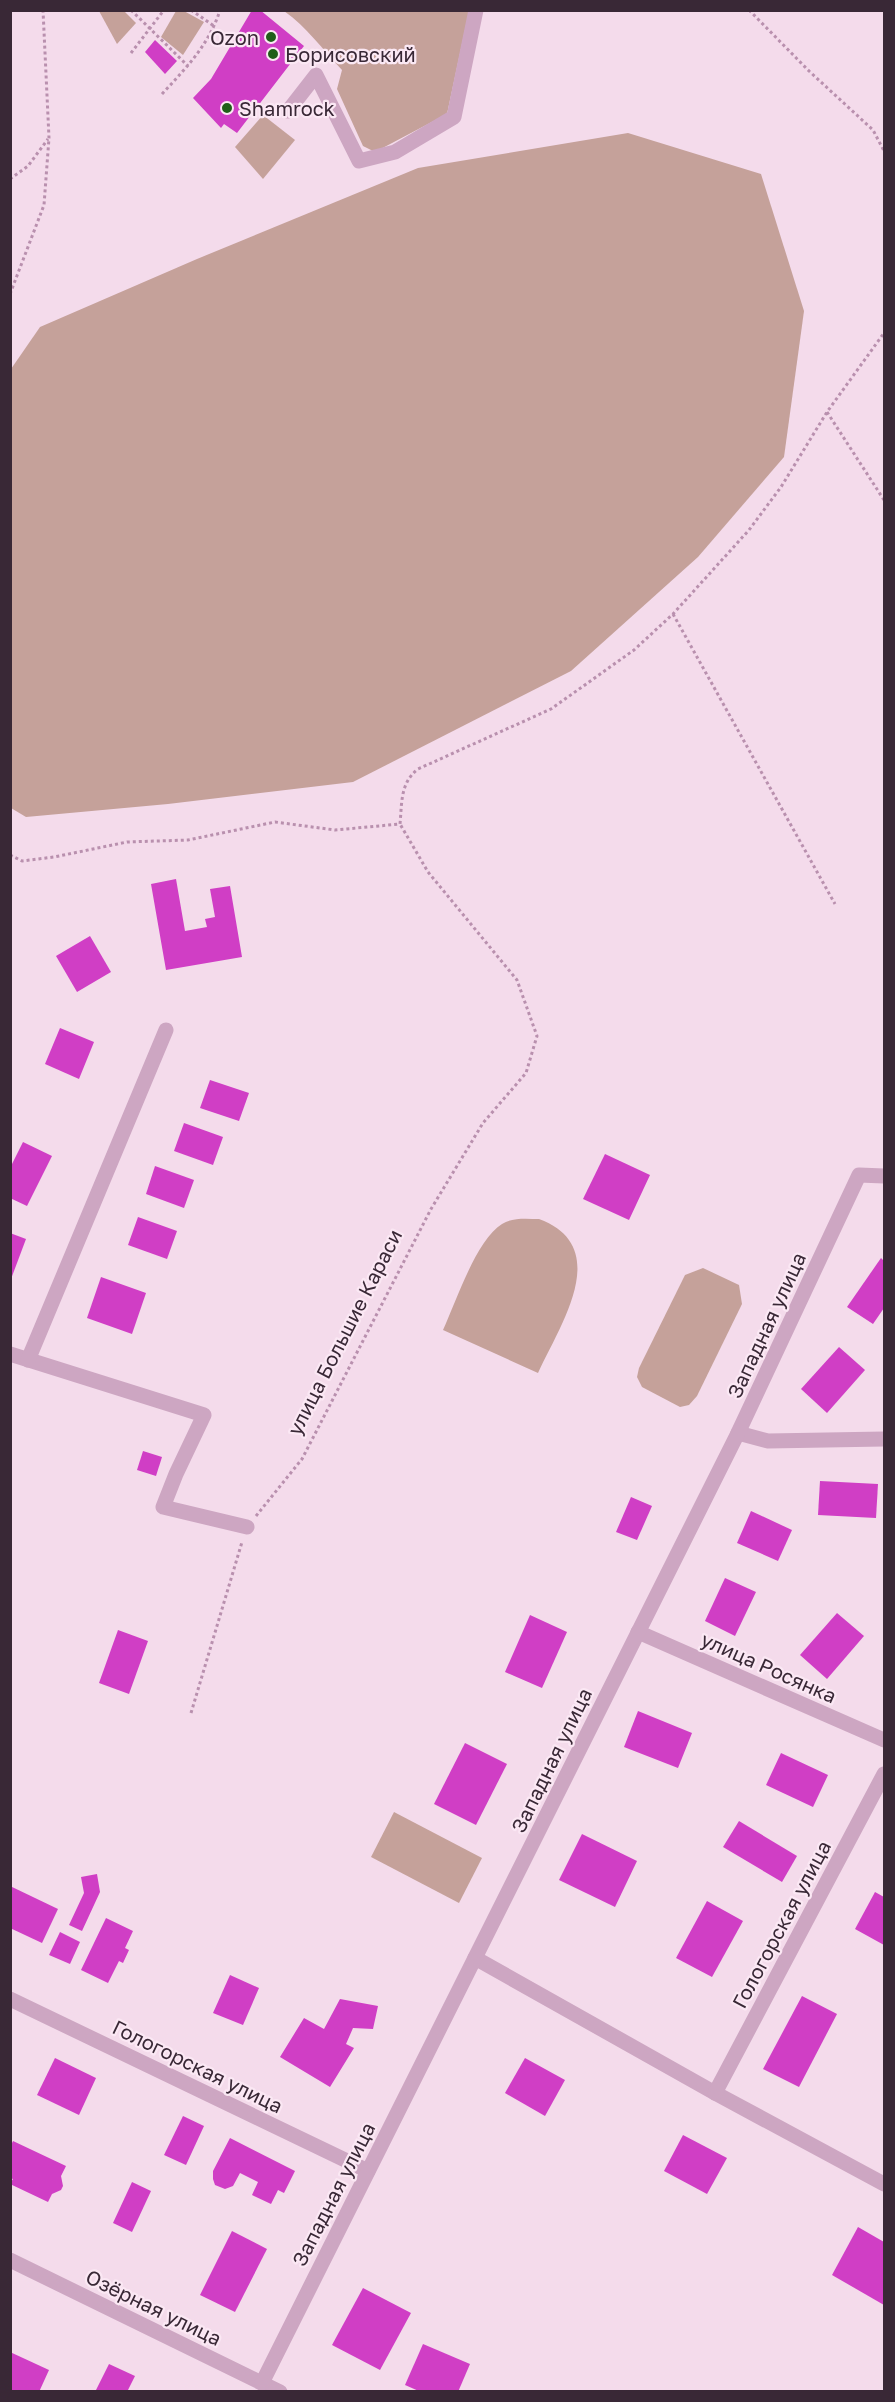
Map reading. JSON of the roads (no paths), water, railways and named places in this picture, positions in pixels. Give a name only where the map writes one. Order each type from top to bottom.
[{"type":"street","points":[[288,111],[316,75],[359,161],[395,152],[454,117],[476,10]]},
{"type":"street","points":[[28,1360],[166,1030]]},
{"type":"street","name":"Западная улица","points":[[262,2383],[738,1433],[859,1175],[885,1176]]},
{"type":"street","points":[[10,1354],[204,1415],[163,1507],[247,1527]]},
{"type":"street","points":[[738,1433],[768,1441],[885,1439]]},
{"type":"street","name":"улица Росянка","points":[[638,1632],[885,1740]]},
{"type":"street","name":"Гологорская улица","points":[[715,2093],[885,1774]]},
{"type":"street","points":[[475,1958],[715,2093],[885,2184]]},
{"type":"street","name":"Гологорская улица","points":[[10,1999],[368,2171]]},
{"type":"street","name":"Озёрная улица","points":[[10,2260],[280,2391]]},
{"type":"place","name":"Ozon","points":[[271,37]]},
{"type":"place","name":"Борисовский","points":[[273,54]]},
{"type":"place","name":"Shamrock","points":[[227,108]]}]
